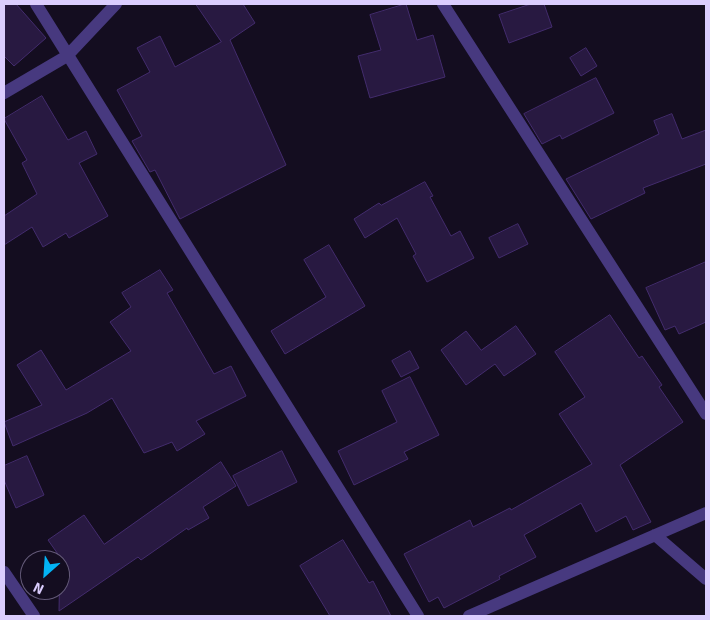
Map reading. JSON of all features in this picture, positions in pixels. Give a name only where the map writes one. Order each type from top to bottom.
[{"type":"street","points":[[36,4],[418,616]]},
{"type":"street","points":[[4,93],[67,56],[116,4]]},
{"type":"street","points":[[442,4],[706,414]]},
{"type":"street","points":[[469,616],[706,513]]},
{"type":"street","points":[[656,536],[706,579]]},
{"type":"street","points":[[4,572],[34,616]]},
{"type":"building","points":[[4,4],[16,4],[46,38],[14,66],[4,56]]},
{"type":"building","points":[[196,4],[243,4],[255,23],[230,40],[286,165],[180,219],[155,170],[150,172],[132,141],[142,136],[117,90],[150,72],[137,48],[160,36],[175,67],[221,42]]},
{"type":"building","points":[[406,4],[417,40],[433,35],[445,77],[370,98],[358,56],[381,50],[370,15]]},
{"type":"building","points":[[531,4],[544,4],[552,27],[509,43],[499,15]]},
{"type":"building","points":[[586,48],[597,66],[581,76],[570,58]]},
{"type":"building","points":[[596,78],[614,113],[562,139],[560,135],[542,144],[524,114]]},
{"type":"building","points":[[42,96],[68,140],[86,131],[97,154],[79,163],[108,216],[69,238],[66,233],[43,247],[32,227],[4,245],[4,216],[37,194],[22,163],[27,160],[4,119]]},
{"type":"building","points":[[672,114],[682,139],[706,130],[706,164],[643,188],[645,193],[591,219],[566,179],[659,134],[654,121]]},
{"type":"building","points":[[425,182],[433,196],[430,197],[451,236],[460,231],[474,258],[427,282],[413,256],[416,254],[397,218],[365,238],[354,219],[379,203],[381,205]]},
{"type":"building","points":[[518,224],[528,244],[499,258],[489,238]]},
{"type":"building","points":[[329,245],[365,306],[285,354],[271,331],[326,297],[304,260]]},
{"type":"building","points":[[706,262],[706,322],[679,334],[675,326],[665,330],[646,288]]},
{"type":"building","points":[[160,270],[173,290],[167,293],[214,374],[231,366],[246,396],[196,421],[205,434],[177,451],[172,442],[144,453],[112,398],[87,413],[13,446],[4,422],[42,405],[17,365],[41,350],[66,390],[131,351],[110,322],[131,307],[122,293]]},
{"type":"building","points":[[610,315],[639,358],[642,356],[662,385],[659,387],[683,422],[620,465],[651,522],[633,530],[626,516],[596,532],[581,503],[524,535],[536,557],[499,576],[500,579],[444,608],[438,597],[429,602],[404,554],[470,520],[473,527],[510,508],[511,510],[592,464],[559,414],[585,397],[555,352]]},
{"type":"building","points":[[516,326],[536,354],[504,376],[495,364],[466,385],[441,350],[466,331],[481,350]]},
{"type":"building","points":[[410,351],[419,368],[401,377],[392,361]]},
{"type":"building","points":[[410,377],[439,435],[404,452],[408,459],[354,485],[338,451],[397,422],[382,391]]},
{"type":"building","points":[[282,451],[297,482],[248,506],[233,476]]},
{"type":"building","points":[[27,456],[44,495],[16,508],[4,480],[4,466]]},
{"type":"building","points":[[221,462],[236,486],[203,507],[209,518],[188,530],[187,528],[141,560],[138,557],[59,611],[59,600],[70,600],[70,550],[55,550],[48,540],[84,515],[104,544]]},
{"type":"building","points":[[343,540],[369,583],[373,581],[391,616],[330,616],[300,566]]}]
